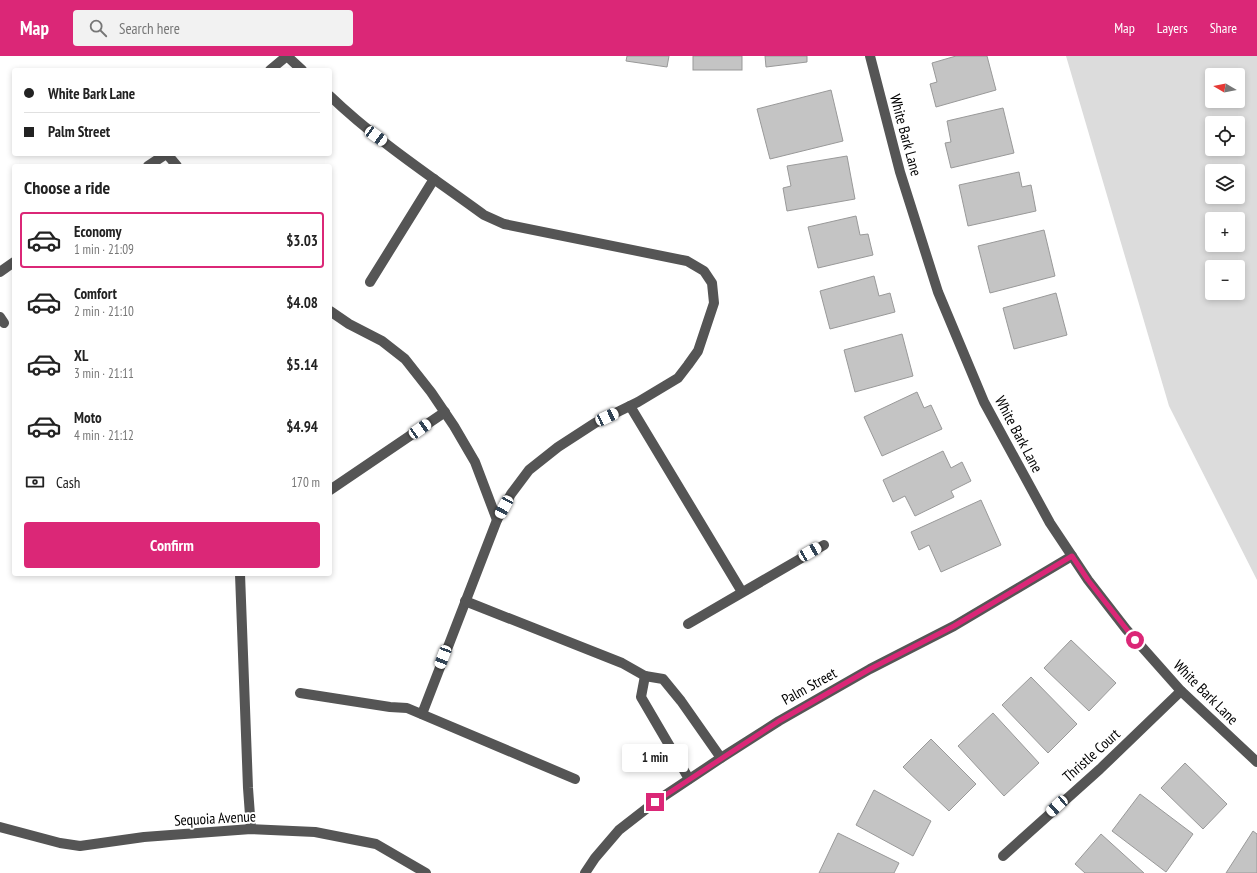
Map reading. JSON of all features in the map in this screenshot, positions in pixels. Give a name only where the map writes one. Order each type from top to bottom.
[{"type":"street","points":[[272,68],[287,56],[300,68]]},
{"type":"street","name":"White Bark Lane","points":[[870,56],[900,172],[938,292],[984,402],[1050,523],[1072,556],[1126,629],[1181,691],[1257,762]]},
{"type":"street","points":[[332,98],[376,136],[484,215],[504,224],[687,261],[704,271],[712,283],[714,302],[698,350],[678,378],[630,406],[595,423],[558,447],[529,470],[511,494],[497,520],[422,714]]},
{"type":"street","points":[[151,164],[164,156]]},
{"type":"street","points":[[169,156],[175,164]]},
{"type":"street","points":[[370,282],[434,179]]},
{"type":"street","points":[[0,272],[12,263]]},
{"type":"street","points":[[332,312],[349,324],[382,341],[405,360],[431,392],[445,412],[474,462],[497,520]]},
{"type":"street","points":[[630,406],[742,592]]},
{"type":"street","points":[[332,489],[445,412]]},
{"type":"street","points":[[688,624],[824,545]]},
{"type":"street","name":"Palm Street","points":[[584,873],[619,830],[655,802],[721,758],[779,721],[870,669],[954,626],[1072,556]]},
{"type":"street","points":[[240,576],[248,788],[251,829]]},
{"type":"street","points":[[465,601],[622,663],[645,676],[663,679],[681,700],[721,758]]},
{"type":"street","points":[[645,676],[641,697],[689,779]]},
{"type":"street","name":"Thristle Court","points":[[1003,856],[1100,769],[1181,691]]},
{"type":"street","points":[[300,693],[390,707],[407,708],[575,779]]},
{"type":"street","name":"Sequoia Avenue","points":[[0,827],[60,843],[80,846],[144,837],[251,829],[315,832],[376,844],[426,873]]},
{"type":"shaded area","points":[[1066,56],[1257,56],[1257,580],[1169,406]]},
{"type":"building","points":[[627,56],[669,56],[667,67],[626,61]]},
{"type":"building","points":[[693,56],[742,56],[742,70],[693,70]]},
{"type":"building","points":[[765,56],[807,56],[807,62],[766,67]]},
{"type":"building","points":[[956,56],[987,56],[996,90],[936,107],[930,84],[937,82],[932,63]]},
{"type":"building","points":[[831,90],[843,141],[770,159],[757,109]]},
{"type":"building","points":[[1003,108],[1014,153],[951,168],[945,143],[951,142],[947,121]]},
{"type":"building","points":[[847,156],[855,199],[787,211],[783,188],[791,186],[787,166]]},
{"type":"building","points":[[1019,172],[1022,187],[1031,185],[1036,211],[968,226],[959,185]]},
{"type":"building","points":[[856,216],[860,235],[868,234],[873,255],[818,268],[808,227]]},
{"type":"building","points":[[1044,230],[1055,276],[990,293],[978,246]]},
{"type":"building","points":[[874,276],[879,296],[890,293],[895,312],[830,329],[820,291]]},
{"type":"building","points":[[1056,293],[1067,335],[1014,349],[1003,308]]},
{"type":"building","points":[[902,334],[913,376],[855,392],[844,350]]},
{"type":"building","points":[[917,392],[924,408],[931,405],[942,429],[882,456],[864,417]]},
{"type":"building","points":[[943,451],[951,468],[962,462],[971,481],[951,491],[954,497],[915,516],[905,496],[893,502],[883,480]]},
{"type":"building","points":[[981,500],[1001,545],[941,572],[929,545],[919,550],[911,532]]},
{"type":"building","points":[[1071,640],[1116,683],[1089,711],[1044,668]]},
{"type":"building","points":[[1031,677],[1077,724],[1048,753],[1002,705]]},
{"type":"building","points":[[993,713],[1039,763],[1004,796],[958,746]]},
{"type":"building","points":[[931,739],[976,784],[949,811],[903,767]]},
{"type":"building","points":[[1185,763],[1227,804],[1203,829],[1161,788]]},
{"type":"building","points":[[874,790],[931,821],[913,856],[856,825]]},
{"type":"building","points":[[1140,794],[1193,834],[1166,872],[1112,831]]},
{"type":"building","points":[[1253,831],[1257,834],[1257,873],[1226,873]]},
{"type":"building","points":[[838,833],[899,863],[894,873],[819,873]]},
{"type":"building","points":[[1101,834],[1144,873],[1085,873],[1075,864]]},
{"type":"route","points":[[655,802],[779,721],[870,669],[954,626],[1072,556],[1088,580],[1135,640]]}]
